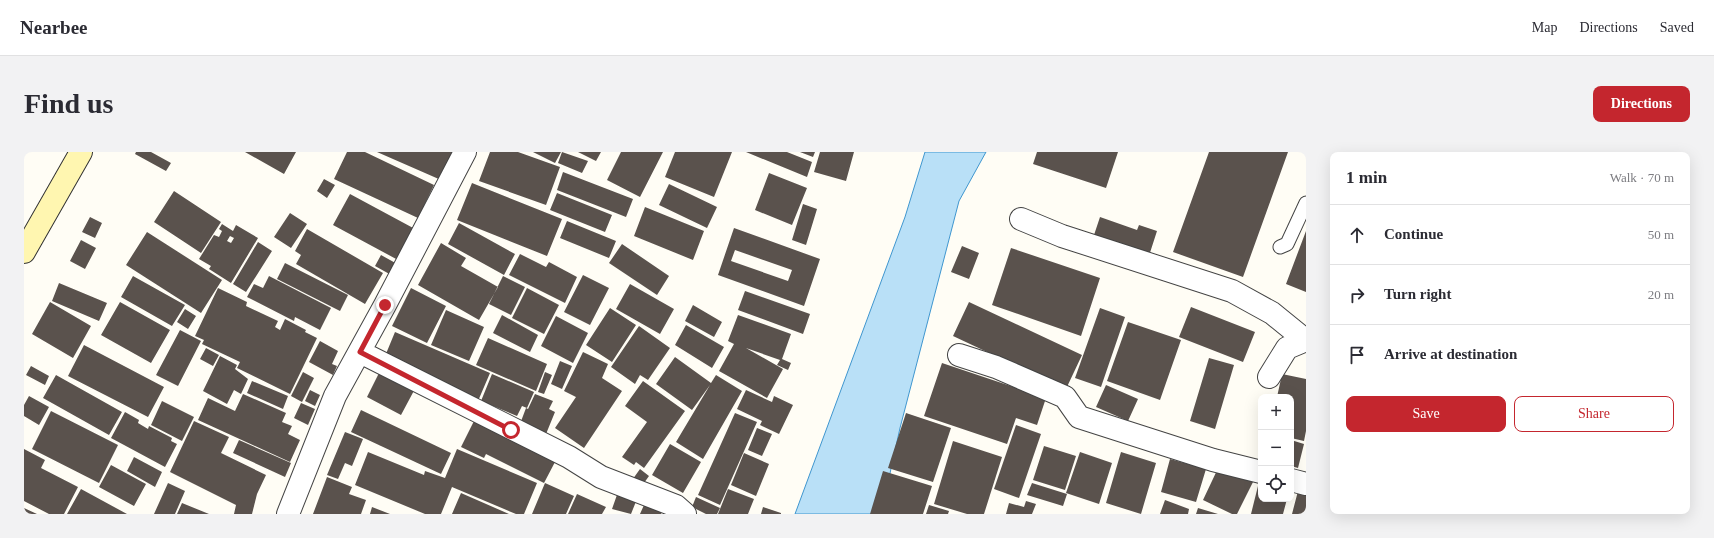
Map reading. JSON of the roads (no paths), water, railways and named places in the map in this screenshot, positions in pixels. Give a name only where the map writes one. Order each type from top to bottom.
[{"type":"street","points":[[24,252],[81,152]]},
{"type":"street","points":[[288,514],[335,396],[360,352],[465,152]]},
{"type":"street","points":[[1021,219],[1062,236],[1232,291],[1272,313],[1305,340],[1287,348],[1269,376]]},
{"type":"street","points":[[360,352],[569,457],[592,472],[676,506],[685,514]]},
{"type":"street","points":[[959,355],[996,367],[1066,397],[1079,418],[1213,460],[1258,471]]},
{"type":"street","points":[[1294,481],[1306,484]]},
{"type":"lane","points":[[1280,247],[1287,244],[1306,203]]},
{"type":"water","points":[[925,152],[986,152],[959,201],[900,428],[881,514],[795,514],[905,217]]}]
